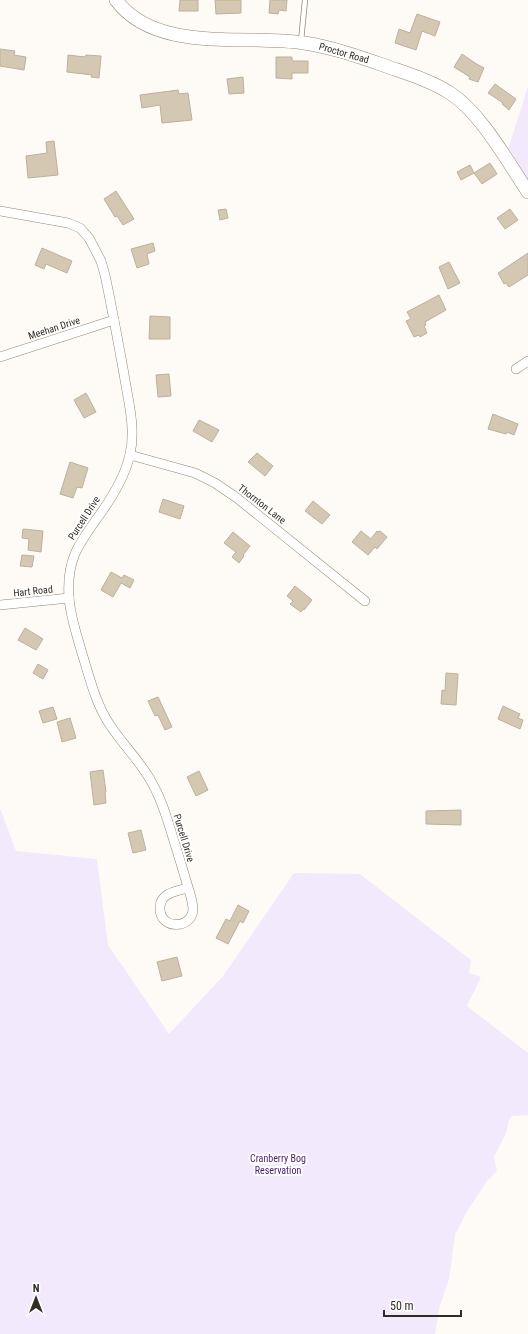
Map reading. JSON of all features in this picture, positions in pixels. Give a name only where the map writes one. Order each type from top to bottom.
[{"type":"main road","name":"Proctor Road","points":[[116,0],[126,12],[148,26],[177,34],[210,38],[301,42],[330,48],[363,58],[412,75],[438,86],[461,101],[484,126],[528,192]]},
{"type":"street","name":"Purcell Drive","points":[[0,211],[68,223],[80,228],[89,238],[101,261],[105,275],[131,416],[132,436],[130,456],[114,492],[82,539],[75,553],[70,574],[69,598],[74,624],[92,687],[110,726],[147,774],[155,788],[166,816],[188,888]]},
{"type":"street","name":"Meehan Drive","points":[[0,357],[114,320]]},
{"type":"street","points":[[516,369],[528,361]]},
{"type":"street","name":"Thornton Lane","points":[[130,456],[184,469],[215,483],[237,498],[365,601]]},
{"type":"street","name":"Hart Road","points":[[0,605],[69,598]]},
{"type":"lane","points":[[301,42],[305,0]]},
{"type":"green space","points":[[528,86],[528,180],[508,150]]},
{"type":"green space","name":"Cranberry Bog Reservation","points":[[0,808],[16,851],[97,859],[108,945],[169,1034],[223,976],[294,873],[360,874],[471,960],[469,973],[481,977],[467,1006],[528,1053],[528,1115],[512,1116],[509,1120],[506,1133],[494,1157],[497,1171],[487,1181],[466,1213],[455,1235],[449,1279],[440,1305],[435,1334],[0,1334]]},
{"type":"building","points":[[180,0],[198,0],[198,11],[179,11]]},
{"type":"building","points":[[215,0],[241,0],[241,13],[216,14]]},
{"type":"building","points":[[270,0],[287,0],[286,11],[279,10],[278,14],[269,13]]},
{"type":"building","points":[[417,14],[440,22],[435,36],[422,31],[416,50],[395,43],[399,29],[410,33]]},
{"type":"building","points":[[0,49],[15,51],[14,55],[26,57],[24,70],[0,66]]},
{"type":"building","points":[[462,54],[484,68],[478,82],[469,79],[470,77],[454,67]]},
{"type":"building","points":[[68,55],[85,57],[86,55],[101,56],[99,78],[91,77],[92,75],[67,72]]},
{"type":"building","points":[[276,57],[292,57],[292,61],[308,61],[308,73],[292,73],[292,79],[276,78]]},
{"type":"building","points":[[243,77],[244,93],[229,94],[227,79]]},
{"type":"building","points":[[495,84],[516,99],[509,110],[502,104],[503,103],[488,93]]},
{"type":"building","points":[[178,90],[179,94],[188,93],[192,120],[162,123],[160,105],[142,108],[140,95]]},
{"type":"building","points":[[54,141],[58,175],[28,178],[26,156],[47,153],[46,142]]},
{"type":"building","points":[[490,163],[497,174],[482,184],[474,173]]},
{"type":"building","points":[[470,165],[474,173],[461,180],[457,172]]},
{"type":"building","points":[[116,191],[134,219],[123,225],[117,216],[115,217],[104,199]]},
{"type":"building","points":[[226,209],[228,218],[220,220],[218,210]]},
{"type":"building","points":[[510,209],[518,220],[505,229],[497,218]]},
{"type":"building","points":[[153,243],[155,251],[147,254],[149,264],[137,268],[131,249]]},
{"type":"building","points":[[42,248],[72,261],[67,273],[46,264],[44,269],[35,265]]},
{"type":"building","points":[[528,253],[528,275],[509,287],[506,283],[504,284],[498,273]]},
{"type":"building","points":[[449,262],[460,283],[448,289],[439,267]]},
{"type":"building","points":[[439,295],[446,310],[425,322],[426,325],[424,326],[427,333],[420,337],[419,335],[414,337],[406,321],[411,319],[407,312]]},
{"type":"building","points":[[150,316],[170,317],[170,339],[149,339]]},
{"type":"building","points":[[169,374],[171,396],[158,397],[156,375]]},
{"type":"building","points":[[86,393],[96,412],[84,418],[74,400]]},
{"type":"building","points":[[493,414],[518,424],[514,435],[507,432],[506,434],[488,429]]},
{"type":"building","points":[[199,420],[219,430],[212,442],[193,431]]},
{"type":"building","points":[[257,453],[273,466],[265,476],[248,462]]},
{"type":"building","points":[[70,462],[88,468],[82,488],[77,487],[73,498],[60,494]]},
{"type":"building","points":[[163,499],[184,506],[180,519],[159,512]]},
{"type":"building","points":[[313,501],[330,515],[322,524],[305,511]]},
{"type":"building","points":[[23,529],[43,531],[41,552],[28,550],[29,539],[22,538]]},
{"type":"building","points":[[361,531],[371,539],[377,531],[380,531],[387,537],[377,549],[375,547],[368,555],[352,542]]},
{"type":"building","points":[[233,532],[250,546],[239,563],[232,557],[236,552],[224,543]]},
{"type":"building","points":[[22,555],[34,556],[32,567],[20,566]]},
{"type":"building","points":[[111,572],[122,578],[124,575],[134,580],[130,588],[121,583],[113,597],[101,590]]},
{"type":"building","points":[[295,586],[312,600],[301,612],[290,604],[293,601],[287,596]]},
{"type":"building","points":[[25,628],[43,639],[36,650],[18,640]]},
{"type":"building","points":[[38,664],[48,670],[43,679],[33,673]]},
{"type":"building","points":[[446,673],[458,674],[456,705],[441,704],[442,690],[445,691]]},
{"type":"building","points":[[158,697],[172,727],[165,730],[158,715],[155,716],[148,701]]},
{"type":"building","points":[[503,706],[520,714],[518,718],[523,720],[520,729],[498,719]]},
{"type":"building","points":[[53,707],[57,719],[43,723],[39,711]]},
{"type":"building","points":[[70,718],[76,738],[62,742],[57,722]]},
{"type":"building","points":[[103,770],[106,803],[94,805],[90,772]]},
{"type":"building","points":[[199,771],[208,790],[196,796],[187,777]]},
{"type":"building","points":[[461,810],[461,825],[426,824],[426,811]]},
{"type":"building","points":[[141,830],[146,850],[133,853],[128,833]]},
{"type":"building","points":[[238,905],[249,911],[243,923],[240,921],[228,944],[216,938],[226,919],[230,921]]},
{"type":"building","points":[[177,957],[182,976],[162,981],[157,962]]}]
